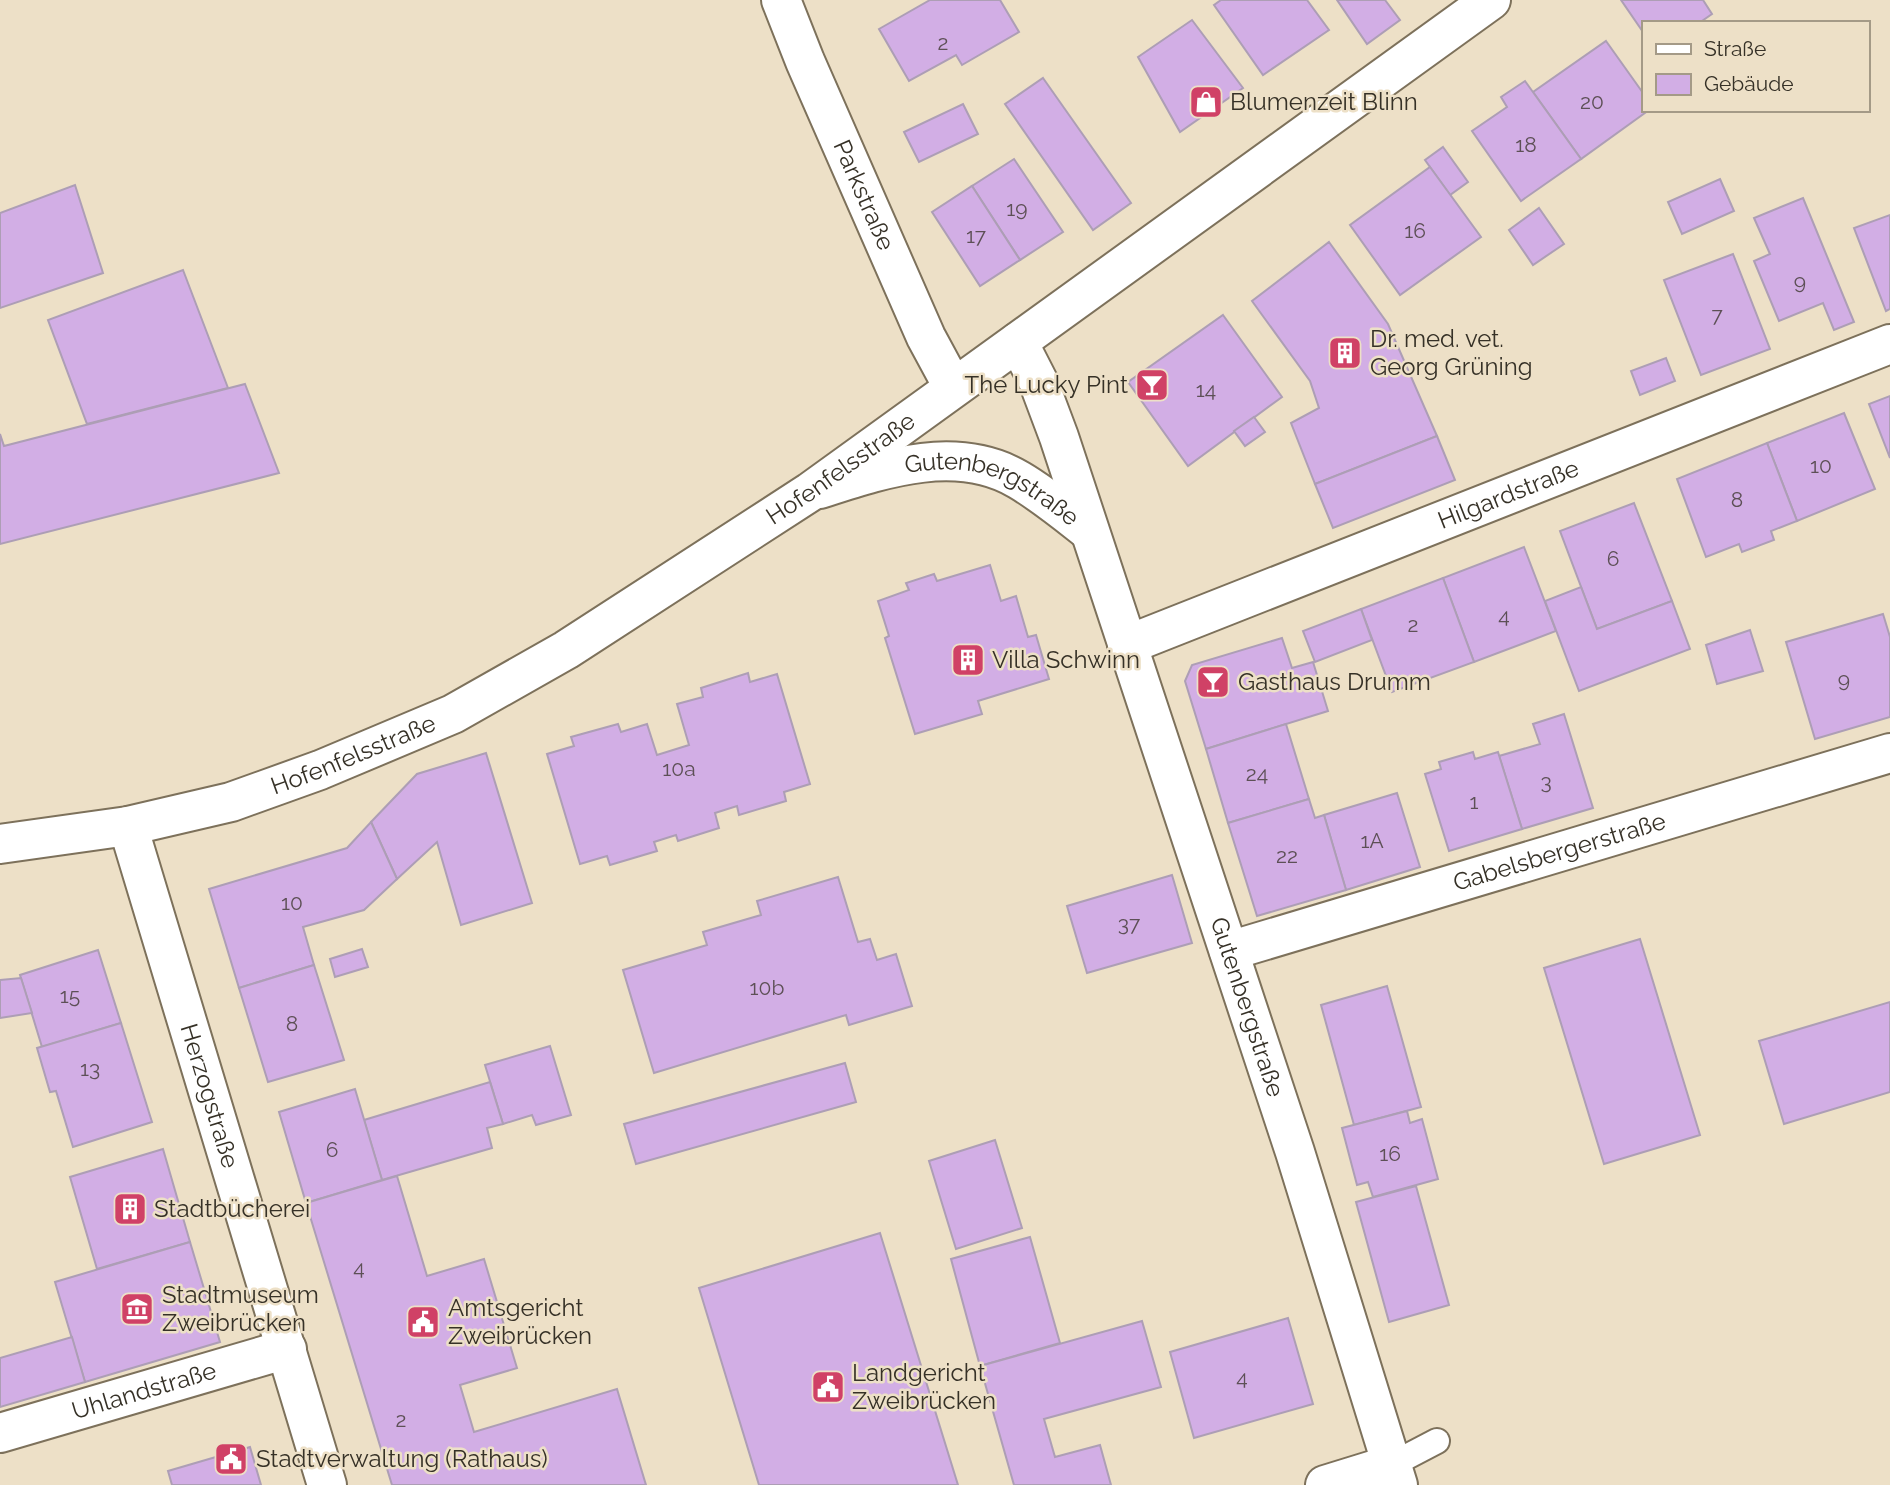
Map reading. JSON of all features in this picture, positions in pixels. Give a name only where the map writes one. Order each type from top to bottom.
[{"type":"street","name":"Parkstraße","points":[[781,0],[926,337],[953,387]]},
{"type":"street","name":"Hofenfelsstraße","points":[[0,844],[128,826],[231,802],[320,770],[453,714],[566,650],[810,492],[1491,0]]},
{"type":"street","name":"Gutenbergstraße","points":[[1018,342],[1051,412],[1088,531],[1296,1152],[1395,1475]]},
{"type":"street","name":"Hilgardstraße","points":[[1127,645],[1890,344]]},
{"type":"street","name":"Gutenbergstraße","points":[[810,492],[884,469],[929,463],[965,462],[991,468],[1017,479],[1088,531]]},
{"type":"street","name":"Gabelsbergerstraße","points":[[1229,951],[1890,753]]},
{"type":"street","name":"Herzogstraße","points":[[128,826],[327,1485]]},
{"type":"street","name":"Uhlandstraße","points":[[0,1433],[287,1349]]},
{"type":"street","points":[[1325,1485],[1395,1475]]},
{"type":"lane","points":[[1395,1475],[1437,1441]]},
{"type":"building","points":[[930,0],[1000,0],[1019,32],[962,65],[956,55],[909,81],[879,29]]},
{"type":"building","points":[[1221,0],[1307,0],[1329,30],[1263,75],[1214,5]]},
{"type":"building","points":[[1337,0],[1385,0],[1400,20],[1367,44]]},
{"type":"building","points":[[1621,0],[1703,0],[1712,14],[1702,21],[1642,21],[1642,31]]},
{"type":"building","points":[[1192,20],[1243,88],[1180,132],[1138,57]]},
{"type":"building","points":[[1606,41],[1642,92],[1642,112],[1646,112],[1581,159],[1533,92]]},
{"type":"building","points":[[1043,78],[1131,203],[1093,230],[1005,104]]},
{"type":"building","points":[[1525,81],[1581,159],[1521,201],[1472,131],[1507,107],[1501,97]]},
{"type":"building","points":[[963,104],[978,134],[919,162],[904,132]]},
{"type":"building","points":[[1443,147],[1468,182],[1450,195],[1425,160]]},
{"type":"building","points":[[1014,159],[1063,232],[1020,260],[972,186]]},
{"type":"building","points":[[1430,167],[1481,237],[1400,295],[1350,225]]},
{"type":"building","points":[[1720,179],[1734,211],[1682,234],[1668,202]]},
{"type":"building","points":[[75,185],[103,273],[0,308],[0,213]]},
{"type":"building","points":[[972,186],[1020,260],[980,286],[932,212]]},
{"type":"building","points":[[1803,198],[1854,322],[1834,330],[1823,303],[1779,321],[1754,261],[1770,254],[1754,218]]},
{"type":"building","points":[[1539,208],[1564,244],[1533,265],[1509,230]]},
{"type":"building","points":[[1890,215],[1890,309],[1886,311],[1854,228]]},
{"type":"building","name":"Dr. med. vet. Georg Grüning","points":[[1329,242],[1388,324],[1437,436],[1315,484],[1291,423],[1319,408],[1310,381],[1252,301]]},
{"type":"building","points":[[1733,254],[1770,349],[1701,375],[1664,280]]},
{"type":"building","points":[[183,270],[228,388],[87,424],[48,320]]},
{"type":"building","points":[[1223,315],[1282,397],[1188,466],[1128,382]]},
{"type":"building","points":[[1666,358],[1675,381],[1640,395],[1631,371]]},
{"type":"building","points":[[245,384],[279,473],[0,544],[0,434],[4,446]]},
{"type":"building","points":[[1890,396],[1890,458],[1869,404]]},
{"type":"building","points":[[1844,413],[1875,489],[1797,521],[1767,443]]},
{"type":"building","points":[[1254,417],[1265,432],[1245,446],[1234,431]]},
{"type":"building","points":[[1437,436],[1455,480],[1333,528],[1315,484]]},
{"type":"building","points":[[1767,443],[1797,521],[1771,531],[1774,540],[1742,552],[1739,544],[1706,557],[1677,479]]},
{"type":"building","points":[[1634,503],[1672,601],[1597,629],[1560,531]]},
{"type":"building","points":[[1524,547],[1556,631],[1474,662],[1443,578]]},
{"type":"building","name":"Villa Schwinn","points":[[990,565],[1001,601],[1016,596],[1028,637],[1036,635],[1049,679],[978,701],[982,714],[915,734],[885,638],[889,636],[878,601],[909,590],[906,583],[934,574],[937,581]]},
{"type":"building","points":[[1443,578],[1474,662],[1392,692],[1361,609]]},
{"type":"building","points":[[1581,587],[1597,629],[1672,601],[1690,649],[1579,691],[1545,601]]},
{"type":"building","points":[[1361,609],[1372,640],[1315,662],[1303,631]]},
{"type":"building","points":[[1883,614],[1890,637],[1890,717],[1815,739],[1786,642]]},
{"type":"building","points":[[1750,630],[1763,671],[1717,684],[1706,645]]},
{"type":"building","points":[[1282,638],[1292,668],[1313,662],[1328,711],[1206,749],[1185,681],[1192,665]]},
{"type":"building","points":[[748,673],[750,682],[777,674],[810,784],[784,792],[786,801],[739,815],[737,806],[715,813],[719,828],[678,841],[676,835],[654,842],[657,851],[610,865],[607,856],[580,864],[547,754],[574,746],[571,737],[618,724],[621,732],[647,724],[657,755],[689,745],[677,704],[703,697],[701,688]]},
{"type":"building","points":[[1564,714],[1593,808],[1522,829],[1499,756],[1540,744],[1533,724]]},
{"type":"building","points":[[1286,724],[1309,799],[1228,823],[1206,749]]},
{"type":"building","points":[[1473,752],[1475,759],[1498,752],[1522,829],[1449,851],[1425,774],[1441,769],[1439,762]]},
{"type":"building","points":[[486,753],[532,903],[461,925],[437,842],[397,879],[371,822],[417,774]]},
{"type":"building","points":[[1397,793],[1420,867],[1346,890],[1324,815]]},
{"type":"building","points":[[1309,799],[1315,818],[1324,815],[1346,890],[1257,916],[1228,823]]},
{"type":"building","points":[[371,822],[397,879],[364,910],[303,927],[314,965],[239,988],[209,889],[347,848]]},
{"type":"building","points":[[1172,875],[1192,943],[1087,973],[1067,906]]},
{"type":"building","points":[[838,877],[858,942],[870,939],[877,960],[896,954],[912,1006],[849,1025],[846,1015],[654,1073],[623,970],[707,945],[703,932],[761,915],[757,901]]},
{"type":"building","points":[[1640,939],[1700,1135],[1604,1164],[1544,968]]},
{"type":"building","points":[[362,949],[368,967],[335,977],[330,959]]},
{"type":"building","points":[[98,950],[121,1023],[42,1047],[20,975]]},
{"type":"building","points":[[314,965],[344,1060],[268,1082],[239,988]]},
{"type":"building","points":[[21,978],[32,1013],[0,1018],[0,980]]},
{"type":"building","points":[[1387,986],[1421,1107],[1354,1125],[1321,1005]]},
{"type":"building","points":[[1890,1002],[1890,1092],[1784,1124],[1759,1041]]},
{"type":"building","points":[[121,1023],[152,1122],[73,1147],[56,1091],[50,1092],[37,1048]]},
{"type":"building","points":[[550,1046],[571,1115],[536,1125],[532,1115],[503,1124],[485,1065]]},
{"type":"building","points":[[845,1063],[856,1102],[636,1164],[624,1124]]},
{"type":"building","points":[[490,1082],[503,1124],[487,1128],[492,1148],[382,1180],[364,1120]]},
{"type":"building","points":[[355,1089],[382,1180],[306,1203],[279,1112]]},
{"type":"building","points":[[1407,1111],[1410,1123],[1422,1119],[1438,1179],[1373,1197],[1368,1182],[1357,1185],[1342,1128]]},
{"type":"building","points":[[995,1140],[1022,1228],[956,1249],[929,1161]]},
{"type":"building","name":"Stadtbücherei","points":[[163,1149],[190,1242],[97,1269],[70,1177]]},
{"type":"building","name":"Amtsgericht Zweibrücken","points":[[397,1176],[427,1276],[484,1259],[517,1368],[460,1385],[474,1432],[617,1389],[646,1485],[392,1485],[306,1203]]},
{"type":"building","points":[[1416,1186],[1449,1305],[1389,1322],[1356,1202]]},
{"type":"building","name":"Landgericht Zweibrücken","points":[[880,1233],[958,1485],[759,1485],[699,1288]]},
{"type":"building","points":[[1030,1237],[1060,1343],[980,1366],[951,1259]]},
{"type":"building","name":"Stadtmuseum Zweibrücken","points":[[190,1242],[220,1342],[85,1382],[55,1282]]},
{"type":"building","points":[[1288,1318],[1313,1404],[1194,1438],[1170,1352]]},
{"type":"building","points":[[1142,1321],[1161,1387],[1044,1419],[1055,1457],[1100,1445],[1111,1485],[1014,1485],[980,1366]]},
{"type":"building","points":[[72,1337],[85,1382],[0,1407],[0,1358]]},
{"type":"building","name":"Stadtverwaltung (Rathaus)","points":[[250,1447],[261,1485],[172,1485],[168,1471]]},
{"type":"place","name":"Blumenzeit Blinn","points":[[1206,102]]},
{"type":"place","name":"Dr. med. vet. Georg Grüning","points":[[1345,353]]},
{"type":"place","name":"The Lucky Pint","points":[[1152,385]]},
{"type":"place","name":"Villa Schwinn","points":[[968,660]]},
{"type":"place","name":"Gasthaus Drumm","points":[[1213,682]]},
{"type":"place","name":"Stadtbücherei","points":[[130,1209]]},
{"type":"place","name":"Stadtmuseum Zweibrücken","points":[[137,1309]]},
{"type":"place","name":"Amtsgericht Zweibrücken","points":[[423,1322]]},
{"type":"place","name":"Landgericht Zweibrücken","points":[[828,1387]]},
{"type":"place","name":"Stadtverwaltung (Rathaus)","points":[[231,1459]]}]
